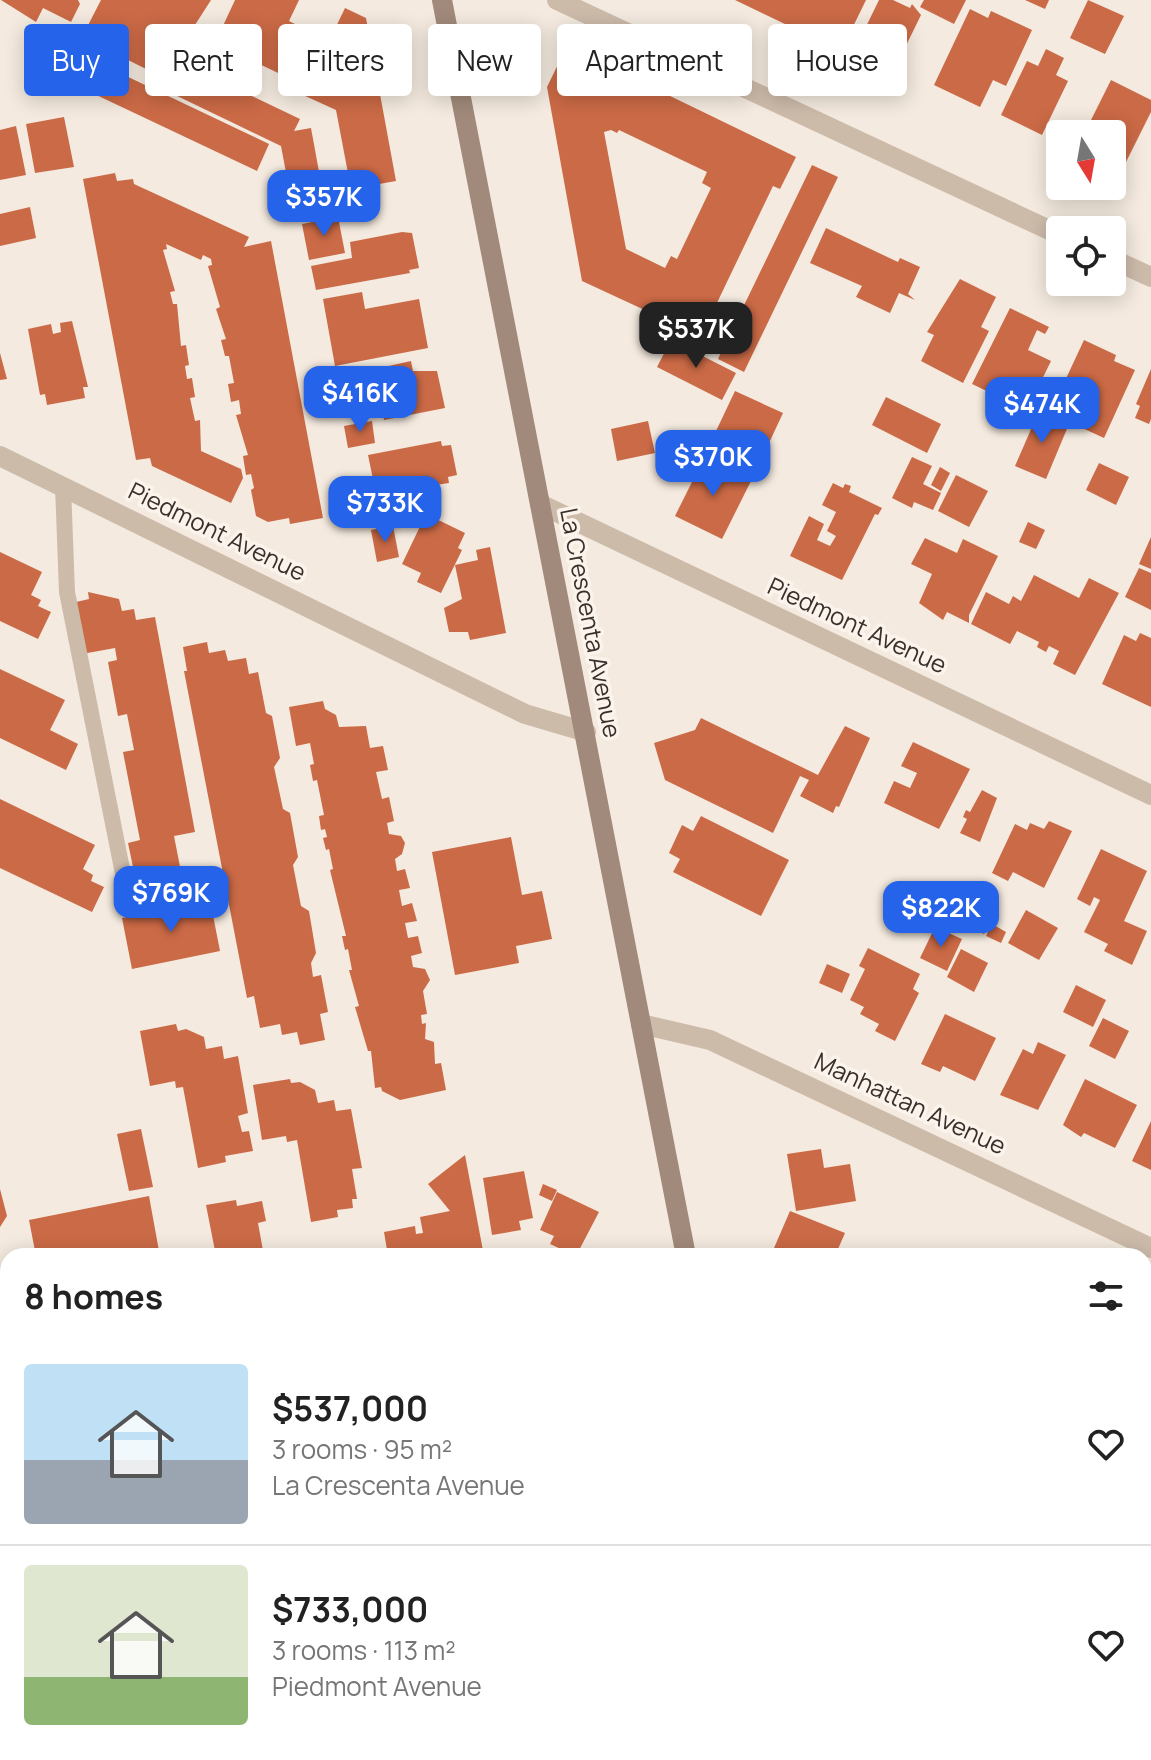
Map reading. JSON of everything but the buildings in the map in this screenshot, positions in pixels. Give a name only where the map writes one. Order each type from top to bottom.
[{"type":"main road","name":"La Crescenta Avenue","points":[[442,0],[684,1248]]},
{"type":"street","points":[[557,0],[1046,228]]},
{"type":"street","points":[[1126,265],[1151,277]]},
{"type":"street","name":"Piedmont Avenue","points":[[0,456],[525,714],[586,732]]},
{"type":"street","name":"Piedmont Avenue","points":[[540,504],[1151,795]]},
{"type":"street","name":"Manhattan Avenue","points":[[641,1024],[710,1040],[1151,1248]]},
{"type":"lane","points":[[63,486],[67,592],[128,899]]}]
